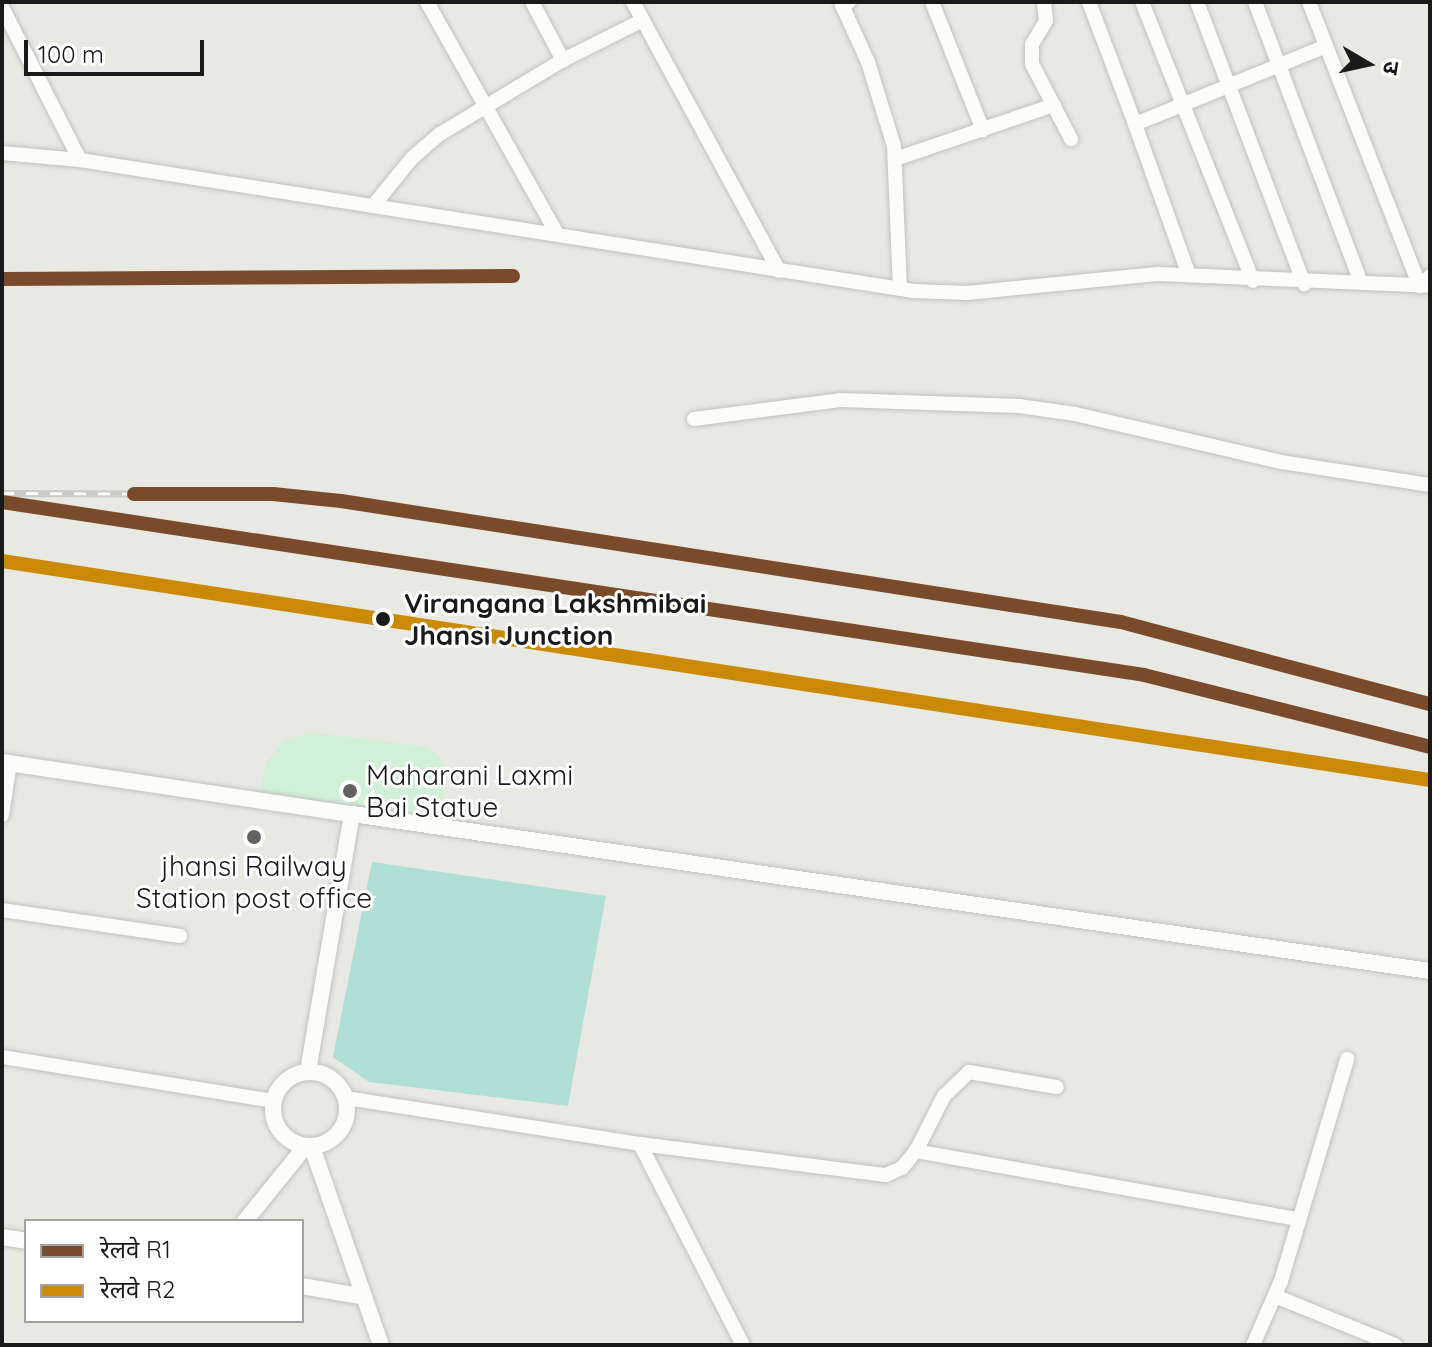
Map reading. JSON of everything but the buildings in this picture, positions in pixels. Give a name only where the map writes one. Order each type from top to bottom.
[{"type":"street","points":[[427,2],[558,235]]},
{"type":"street","points":[[532,2],[563,60]]},
{"type":"street","points":[[633,2],[779,271]]},
{"type":"street","points":[[932,2],[983,130]]},
{"type":"street","points":[[1044,2],[1046,21],[1030,53],[1071,139]]},
{"type":"street","points":[[1089,2],[1189,275]]},
{"type":"street","points":[[1142,2],[1253,281]]},
{"type":"street","points":[[1197,2],[1231,84],[1304,284]]},
{"type":"street","points":[[1255,2],[1281,64],[1361,283]]},
{"type":"street","points":[[2,153],[80,160],[900,289],[967,293],[1085,278],[1189,275],[1304,284],[1427,283],[1309,2]]},
{"type":"street","points":[[844,3],[881,98],[895,159],[900,289]]},
{"type":"street","points":[[2,7],[80,160]]},
{"type":"street","points":[[373,206],[412,158],[483,106],[563,60],[643,20]]},
{"type":"street","points":[[1135,124],[1326,46]]},
{"type":"street","points":[[895,159],[1054,105]]},
{"type":"street","points":[[694,419],[840,400],[1019,406],[1075,414],[1281,462],[1430,485]]},
{"type":"street","points":[[2,815],[6,762],[1430,971]]},
{"type":"street","points":[[308,1071],[352,814]]},
{"type":"street","points":[[2,910],[180,936]]},
{"type":"street","points":[[2,1057],[273,1101]]},
{"type":"street","points":[[1253,1345],[1275,1296],[1347,1059]]},
{"type":"street","points":[[247,1219],[309,1147],[336,1136],[348,1112],[346,1098],[332,1078],[308,1071],[286,1080],[273,1101],[272,1113],[283,1136],[309,1147],[360,1296],[381,1345]]},
{"type":"street","points":[[346,1098],[640,1144],[866,1174],[902,1168],[916,1151],[944,1096],[969,1072],[1057,1087]]},
{"type":"street","points":[[640,1144],[743,1345]]},
{"type":"street","points":[[916,1151],[1298,1219]]},
{"type":"street","points":[[2,1237],[24,1241]]},
{"type":"street","points":[[304,1286],[360,1296]]},
{"type":"street","points":[[1275,1296],[1395,1345]]},
{"type":"green space","points":[[309,732],[428,747],[441,758],[446,774],[442,810],[433,818],[260,794],[265,764],[283,742]]},
{"type":"shaded area","points":[[372,862],[606,896],[568,1106],[369,1082],[333,1057]]},
{"type":"railway","points":[[2,279],[513,276]]},
{"type":"railway","points":[[2,493],[273,494],[341,501],[1121,622],[1430,704]]},
{"type":"railway","points":[[2,561],[1419,779]]},
{"type":"rail line","name":"R1","points":[[2,279],[513,276]]},
{"type":"rail line","name":"R1","points":[[134,494],[273,494],[341,501],[1121,622],[1430,704]]},
{"type":"rail line","name":"R1","points":[[2,502],[1144,675],[1430,747]]},
{"type":"rail line","name":"R2","points":[[2,561],[1430,780]]},
{"type":"place","name":"Virangana Lakshmibai Jhansi Junction","points":[[383,619]]},
{"type":"place","name":"Maharani Laxmi Bai Statue","points":[[350,791]]},
{"type":"place","name":"jhansi Railway Station post office","points":[[254,837]]}]
